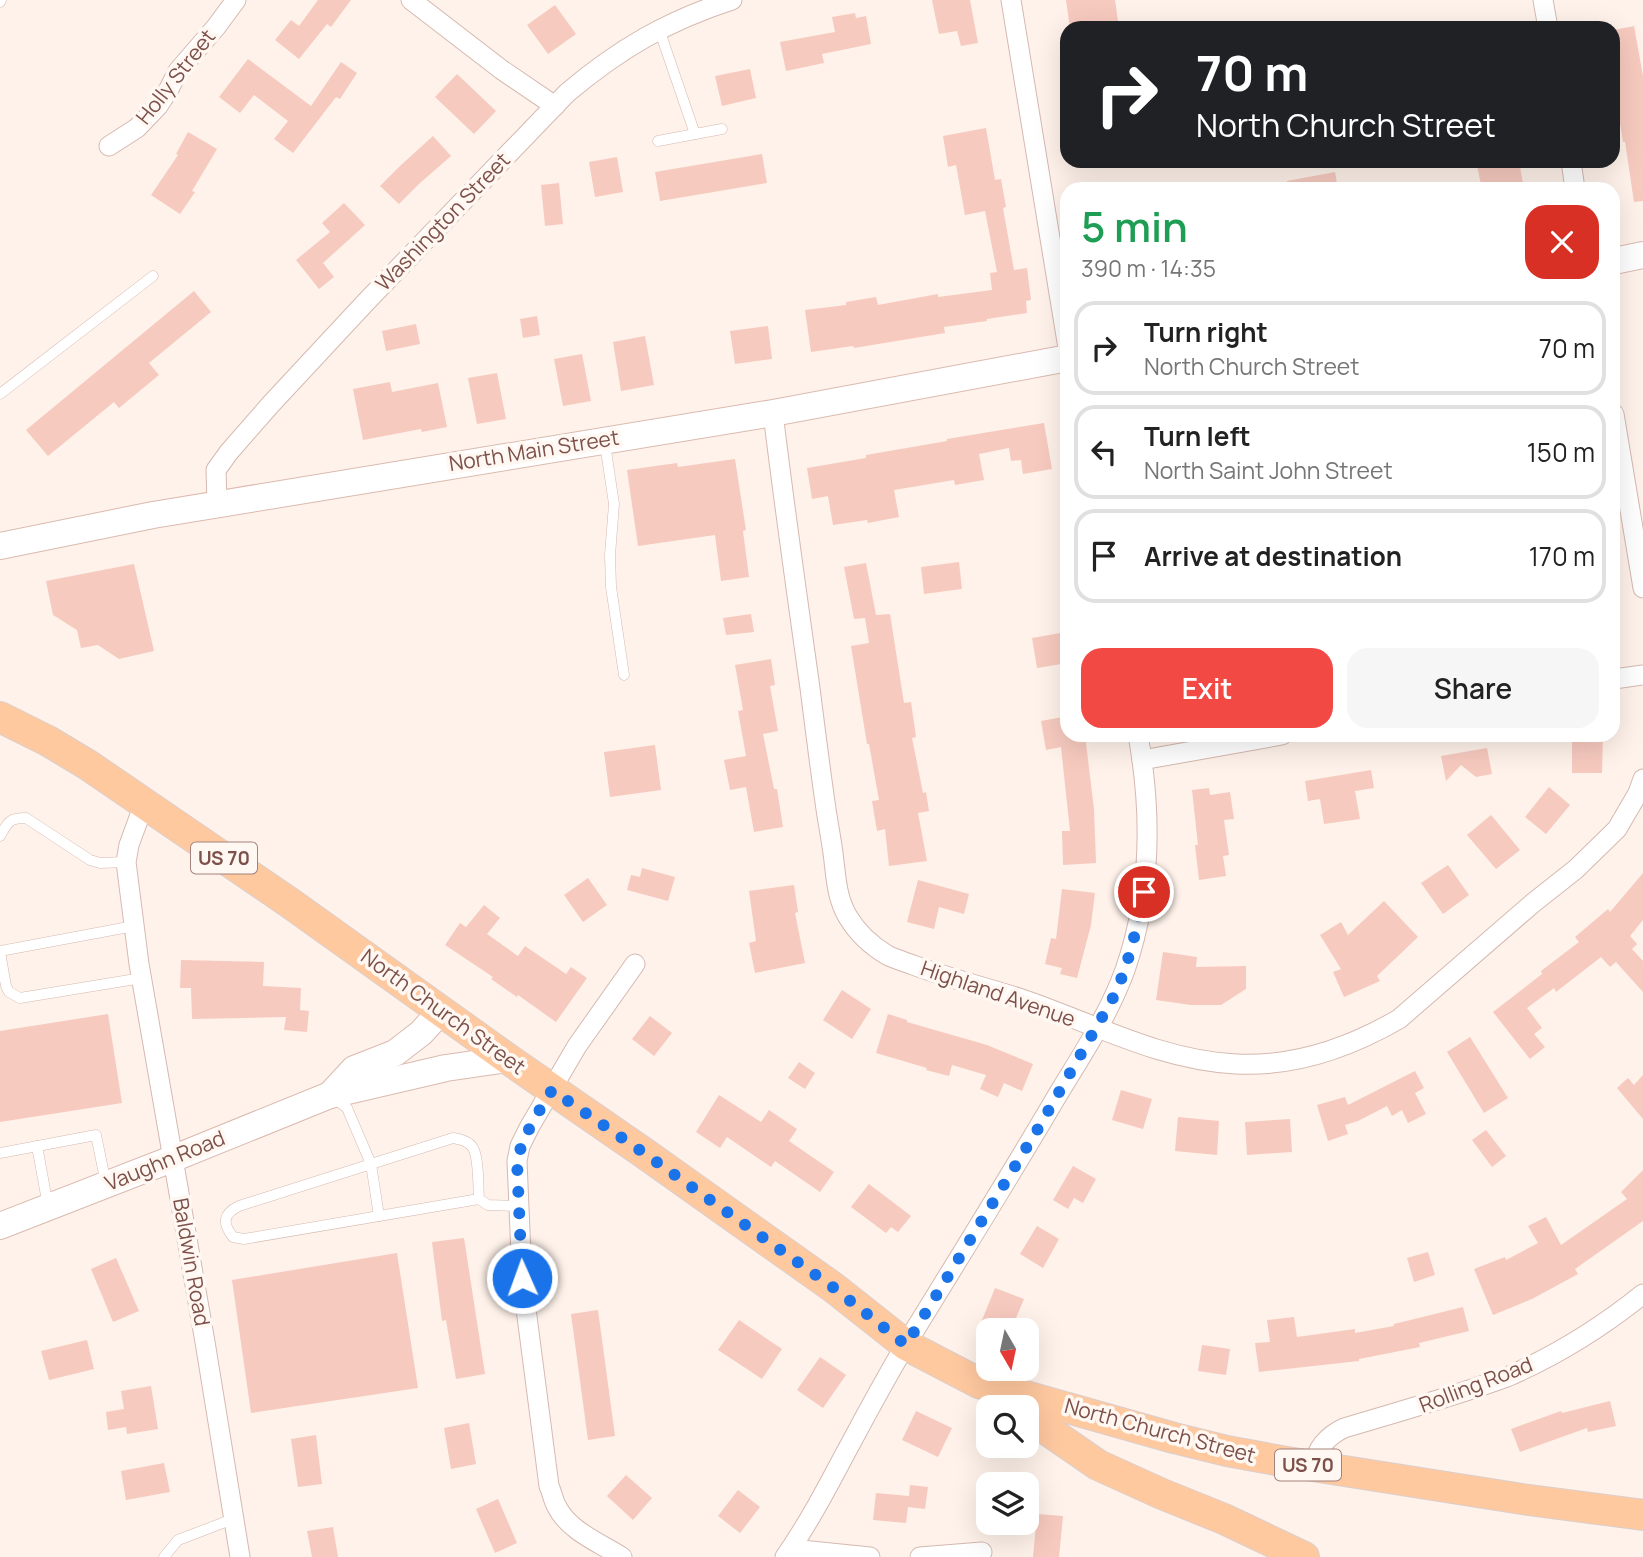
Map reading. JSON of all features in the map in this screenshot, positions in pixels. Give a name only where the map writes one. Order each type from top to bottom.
[{"type":"main road","name":"North Church Street","points":[[0,717],[78,759],[290,903],[834,1288],[906,1345],[979,1383],[1227,1451],[1509,1497],[1643,1514]]},
{"type":"main road","name":"US 70","points":[[979,1383],[996,1395]]},
{"type":"main road","points":[[1039,1424],[1098,1465],[1304,1557]]},
{"type":"street","name":"Holly Street","points":[[109,146],[137,128],[158,106],[178,71],[236,0]]},
{"type":"street","points":[[411,0],[502,70],[555,106]]},
{"type":"street","name":"Washington Street","points":[[217,503],[216,470],[229,452],[365,303],[567,93],[622,51],[659,29],[698,11],[732,0]]},
{"type":"street","points":[[1011,0],[1060,299]]},
{"type":"street","points":[[1543,0],[1547,21]]},
{"type":"street","points":[[1620,260],[1643,255]]},
{"type":"street","name":"North Main Street","points":[[0,546],[217,503],[773,412],[1060,359]]},
{"type":"street","name":"Highland Avenue","points":[[773,412],[836,887],[848,918],[863,937],[888,956],[1051,1009],[1154,1049],[1195,1060],[1237,1064],[1280,1063],[1308,1058],[1375,1034],[1399,1019],[1533,902],[1576,869],[1616,829],[1638,793],[1643,779]]},
{"type":"street","points":[[1620,450],[1643,588]]},
{"type":"street","points":[[1620,678],[1643,675]]},
{"type":"street","points":[[870,1557],[788,1553],[906,1345],[1097,1029],[1125,970],[1138,923],[1147,859],[1146,786],[1139,742]]},
{"type":"street","points":[[1142,760],[1243,742]]},
{"type":"street","name":"Baldwin Road","points":[[144,804],[129,845],[126,862],[134,926],[240,1557]]},
{"type":"street","points":[[622,1557],[574,1527],[556,1506],[549,1486],[522,1278],[517,1161],[520,1146],[530,1126],[576,1046],[635,964]]},
{"type":"street","name":"Vaughn Road","points":[[330,1095],[354,1069],[395,1053],[421,1033],[441,1011]]},
{"type":"street","name":"Vaughn Road","points":[[0,1226],[330,1095],[434,1070],[508,1059]]},
{"type":"street","name":"Rolling Road","points":[[1313,1466],[1321,1445],[1333,1433],[1505,1377],[1575,1341],[1643,1294]]},
{"type":"street","points":[[920,1557],[982,1552]]},
{"type":"lane","points":[[659,29],[695,134]]},
{"type":"lane","points":[[658,141],[722,128]]},
{"type":"lane","points":[[0,394],[153,276]]},
{"type":"lane","points":[[604,440],[614,504],[610,555],[611,587],[624,675]]},
{"type":"lane","points":[[0,836],[7,822],[15,818],[26,818],[90,860],[100,863],[126,862]]},
{"type":"lane","points":[[134,926],[0,952],[9,992],[20,998],[142,978]]},
{"type":"lane","points":[[330,1095],[347,1108],[371,1164],[379,1216]]},
{"type":"lane","points":[[0,1153],[96,1135],[107,1184]]},
{"type":"lane","points":[[479,1199],[476,1156],[472,1146],[461,1139],[453,1138],[239,1206],[226,1215],[226,1223],[233,1237],[244,1239],[479,1199],[488,1205],[519,1206]]},
{"type":"lane","points":[[37,1146],[48,1207]]},
{"type":"lane","points":[[164,1557],[178,1540],[233,1519]]},
{"type":"building","points":[[318,0],[351,0],[331,27],[327,24],[299,59],[275,40],[291,20],[299,26]]},
{"type":"building","points":[[932,0],[970,0],[978,43],[961,46],[957,31],[939,34]]},
{"type":"building","points":[[1066,0],[1115,0],[1118,21],[1069,21]]},
{"type":"building","points":[[555,5],[576,34],[548,54],[527,25]]},
{"type":"building","points":[[855,13],[856,18],[866,16],[871,44],[822,54],[824,63],[786,71],[780,42],[835,32],[832,17]]},
{"type":"building","points":[[1634,26],[1643,76],[1643,201],[1634,202],[1620,123],[1620,29]]},
{"type":"building","points":[[248,59],[311,106],[341,62],[357,73],[340,99],[336,97],[293,153],[274,139],[288,121],[254,95],[240,113],[219,97]]},
{"type":"building","points":[[750,69],[756,98],[722,106],[715,76]]},
{"type":"building","points":[[457,74],[496,111],[474,134],[435,97]]},
{"type":"building","points":[[986,128],[995,180],[1001,179],[1006,207],[1003,208],[1014,270],[1027,268],[1031,300],[1026,301],[1027,313],[944,327],[945,333],[811,352],[805,310],[846,305],[846,302],[876,297],[878,305],[938,294],[938,297],[992,290],[990,273],[997,272],[985,211],[965,215],[956,165],[948,167],[943,136]]},
{"type":"building","points":[[188,132],[217,149],[192,191],[195,192],[180,214],[151,195],[178,155],[176,154]]},
{"type":"building","points":[[433,136],[451,156],[399,204],[380,186]]},
{"type":"building","points":[[762,154],[767,183],[660,201],[655,172]]},
{"type":"building","points":[[617,157],[623,192],[595,197],[589,162]]},
{"type":"building","points":[[1478,168],[1520,168],[1523,182],[1480,182]]},
{"type":"building","points":[[1335,172],[1337,182],[1287,182]]},
{"type":"building","points":[[559,183],[563,224],[545,226],[541,185]]},
{"type":"building","points":[[344,203],[365,225],[323,263],[334,277],[319,289],[296,260],[330,232],[322,223]]},
{"type":"building","points":[[194,291],[211,312],[149,363],[159,375],[119,408],[114,402],[48,456],[26,430]]},
{"type":"building","points":[[537,316],[540,335],[523,338],[520,319]]},
{"type":"building","points":[[416,324],[420,344],[386,351],[382,331]]},
{"type":"building","points":[[768,326],[772,359],[735,364],[730,331]]},
{"type":"building","points":[[645,336],[654,385],[621,391],[613,342]]},
{"type":"building","points":[[582,354],[591,401],[563,406],[554,359]]},
{"type":"building","points":[[497,373],[506,419],[477,424],[468,378]]},
{"type":"building","points":[[390,382],[392,392],[438,383],[447,427],[363,440],[353,389]]},
{"type":"building","points":[[1044,423],[1052,469],[1023,474],[1021,460],[1011,461],[1009,448],[979,454],[984,480],[955,485],[954,480],[894,490],[899,517],[868,523],[867,520],[833,525],[828,496],[812,499],[807,468],[866,458],[866,455],[947,439]]},
{"type":"building","points":[[735,459],[746,530],[743,531],[749,577],[721,581],[715,535],[638,546],[627,470],[677,463],[678,467]]},
{"type":"building","points":[[959,562],[962,589],[924,594],[921,567]]},
{"type":"building","points":[[866,563],[876,615],[890,614],[904,703],[911,702],[916,737],[912,738],[929,811],[918,813],[927,861],[889,866],[885,829],[877,831],[872,801],[879,800],[851,646],[869,643],[865,618],[854,619],[844,567]]},
{"type":"building","points":[[134,564],[154,651],[119,659],[98,645],[81,648],[77,630],[53,615],[46,581]]},
{"type":"building","points":[[751,614],[754,632],[726,635],[723,618]]},
{"type":"building","points":[[1060,633],[1060,664],[1037,668],[1032,638]]},
{"type":"building","points":[[771,659],[775,685],[770,686],[778,731],[763,734],[774,789],[777,789],[783,827],[754,832],[746,787],[730,790],[724,760],[746,756],[738,711],[743,710],[735,665]]},
{"type":"building","points":[[1060,717],[1060,742],[1086,742],[1094,809],[1096,863],[1063,865],[1062,831],[1070,831],[1061,747],[1046,750],[1041,721]]},
{"type":"building","points":[[1572,742],[1603,742],[1602,773],[1572,773]]},
{"type":"building","points":[[655,745],[661,790],[610,797],[604,752]]},
{"type":"building","points":[[1487,748],[1492,774],[1476,777],[1461,765],[1446,781],[1441,756]]},
{"type":"building","points":[[1371,770],[1374,788],[1355,791],[1360,819],[1324,824],[1320,799],[1308,801],[1305,781]]},
{"type":"building","points":[[1549,787],[1570,805],[1546,834],[1525,817]]},
{"type":"building","points":[[1209,788],[1210,795],[1230,792],[1234,819],[1224,820],[1229,855],[1223,856],[1226,876],[1199,880],[1192,790]]},
{"type":"building","points":[[1491,815],[1520,850],[1496,869],[1467,835]]},
{"type":"building","points":[[1448,865],[1469,895],[1443,914],[1421,883]]},
{"type":"building","points":[[642,868],[675,877],[668,901],[627,890],[631,875],[640,877]]},
{"type":"building","points":[[1643,873],[1643,920],[1630,936],[1637,944],[1632,949],[1643,961],[1643,992],[1616,962],[1610,967],[1601,957],[1556,992],[1554,988],[1527,1008],[1542,1028],[1534,1034],[1545,1047],[1530,1059],[1493,1012],[1579,942],[1575,937],[1608,909],[1610,912]]},
{"type":"building","points":[[588,878],[607,905],[583,922],[564,895]]},
{"type":"building","points":[[918,880],[969,894],[964,914],[939,907],[934,929],[907,922]]},
{"type":"building","points":[[794,885],[798,912],[795,913],[805,963],[755,973],[749,943],[756,941],[749,891]]},
{"type":"building","points":[[1062,889],[1095,893],[1091,925],[1077,978],[1060,974],[1062,968],[1045,964],[1051,938],[1056,939]]},
{"type":"building","points":[[1384,901],[1418,937],[1377,976],[1380,981],[1344,997],[1333,972],[1341,969],[1320,935],[1341,922],[1348,935]]},
{"type":"building","points":[[484,905],[500,918],[487,934],[518,956],[525,946],[566,974],[571,967],[587,978],[556,1022],[445,945],[460,923],[466,927]]},
{"type":"building","points":[[1163,952],[1197,957],[1196,967],[1246,966],[1246,989],[1221,1005],[1191,1005],[1156,1000]]},
{"type":"building","points":[[181,960],[264,962],[263,986],[301,988],[300,1010],[309,1011],[307,1032],[284,1030],[286,1017],[192,1019],[191,988],[180,988]]},
{"type":"building","points":[[842,990],[871,1009],[852,1039],[823,1020]]},
{"type":"building","points":[[108,1014],[122,1103],[0,1122],[0,1031]]},
{"type":"building","points":[[888,1014],[987,1045],[1033,1064],[1022,1091],[1004,1083],[998,1097],[980,1089],[986,1075],[952,1065],[949,1076],[876,1053]]},
{"type":"building","points":[[650,1016],[672,1033],[654,1056],[632,1039]]},
{"type":"building","points":[[1470,1037],[1508,1098],[1484,1113],[1447,1052]]},
{"type":"building","points":[[799,1062],[815,1073],[805,1089],[788,1078]]},
{"type":"building","points":[[1415,1071],[1424,1088],[1415,1093],[1426,1114],[1408,1123],[1402,1110],[1392,1116],[1387,1106],[1345,1125],[1348,1134],[1328,1141],[1317,1105],[1345,1097],[1348,1105]]},
{"type":"building","points":[[1643,1075],[1643,1119],[1617,1088],[1628,1078],[1634,1085]]},
{"type":"building","points":[[1121,1090],[1152,1099],[1143,1129],[1112,1120]]},
{"type":"building","points":[[719,1095],[761,1122],[769,1110],[797,1129],[789,1141],[834,1172],[820,1192],[775,1161],[771,1167],[727,1137],[720,1148],[696,1132]]},
{"type":"building","points":[[1178,1117],[1219,1121],[1217,1155],[1175,1151]]},
{"type":"building","points":[[1290,1119],[1292,1152],[1247,1155],[1245,1122]]},
{"type":"building","points":[[1486,1130],[1506,1156],[1492,1167],[1472,1140]]},
{"type":"building","points":[[1073,1166],[1096,1179],[1083,1203],[1074,1198],[1068,1209],[1053,1200]]},
{"type":"building","points":[[1643,1170],[1643,1221],[1575,1269],[1578,1274],[1532,1299],[1493,1315],[1474,1269],[1505,1257],[1506,1260],[1538,1243],[1528,1226],[1546,1217],[1561,1245],[1627,1199],[1621,1192]]},
{"type":"building","points":[[869,1184],[911,1216],[898,1232],[891,1227],[886,1233],[851,1207]]},
{"type":"building","points":[[1037,1226],[1059,1239],[1043,1268],[1020,1254]]},
{"type":"building","points":[[464,1238],[485,1374],[456,1379],[446,1320],[442,1321],[432,1242]]},
{"type":"building","points":[[1428,1252],[1435,1275],[1414,1282],[1407,1258]]},
{"type":"building","points":[[397,1253],[418,1388],[251,1413],[232,1280]]},
{"type":"building","points":[[116,1258],[139,1311],[113,1322],[91,1269]]},
{"type":"building","points":[[995,1288],[1024,1299],[1016,1318],[983,1318]]},
{"type":"building","points":[[1463,1307],[1469,1331],[1419,1343],[1420,1347],[1359,1361],[1259,1372],[1255,1343],[1270,1342],[1267,1320],[1294,1317],[1297,1337],[1355,1329],[1355,1333],[1394,1326]]},
{"type":"building","points":[[598,1310],[615,1436],[588,1440],[571,1314]]},
{"type":"building","points":[[739,1320],[782,1349],[762,1379],[718,1350]]},
{"type":"building","points":[[87,1340],[94,1369],[49,1380],[41,1351]]},
{"type":"building","points":[[1202,1345],[1230,1349],[1226,1375],[1198,1371]]},
{"type":"building","points":[[820,1357],[846,1375],[823,1408],[797,1390]]},
{"type":"building","points":[[151,1386],[158,1429],[127,1434],[126,1427],[108,1430],[106,1412],[124,1409],[121,1391]]},
{"type":"building","points":[[1610,1401],[1616,1426],[1588,1432],[1587,1428],[1520,1452],[1511,1429],[1561,1411],[1562,1413]]},
{"type":"building","points":[[916,1411],[952,1428],[938,1457],[902,1440]]},
{"type":"building","points":[[469,1423],[476,1464],[451,1469],[444,1428]]},
{"type":"building","points":[[316,1435],[322,1484],[298,1487],[291,1439]]},
{"type":"building","points":[[164,1463],[170,1492],[126,1500],[121,1471]]},
{"type":"building","points":[[626,1475],[652,1498],[633,1520],[607,1496]]},
{"type":"building","points":[[910,1485],[928,1487],[925,1509],[908,1507],[906,1523],[873,1520],[876,1493],[909,1496]]},
{"type":"building","points":[[738,1490],[760,1507],[740,1533],[718,1516]]},
{"type":"building","points":[[498,1499],[517,1543],[495,1553],[476,1509]]},
{"type":"building","points":[[1039,1514],[1063,1516],[1059,1557],[1033,1557],[1035,1535],[1039,1535]]},
{"type":"building","points":[[333,1527],[338,1557],[312,1557],[307,1531]]},
{"type":"route","points":[[522,1278],[517,1161],[520,1146],[552,1090],[834,1288],[906,1345],[1097,1029],[1125,970],[1144,892]]}]
